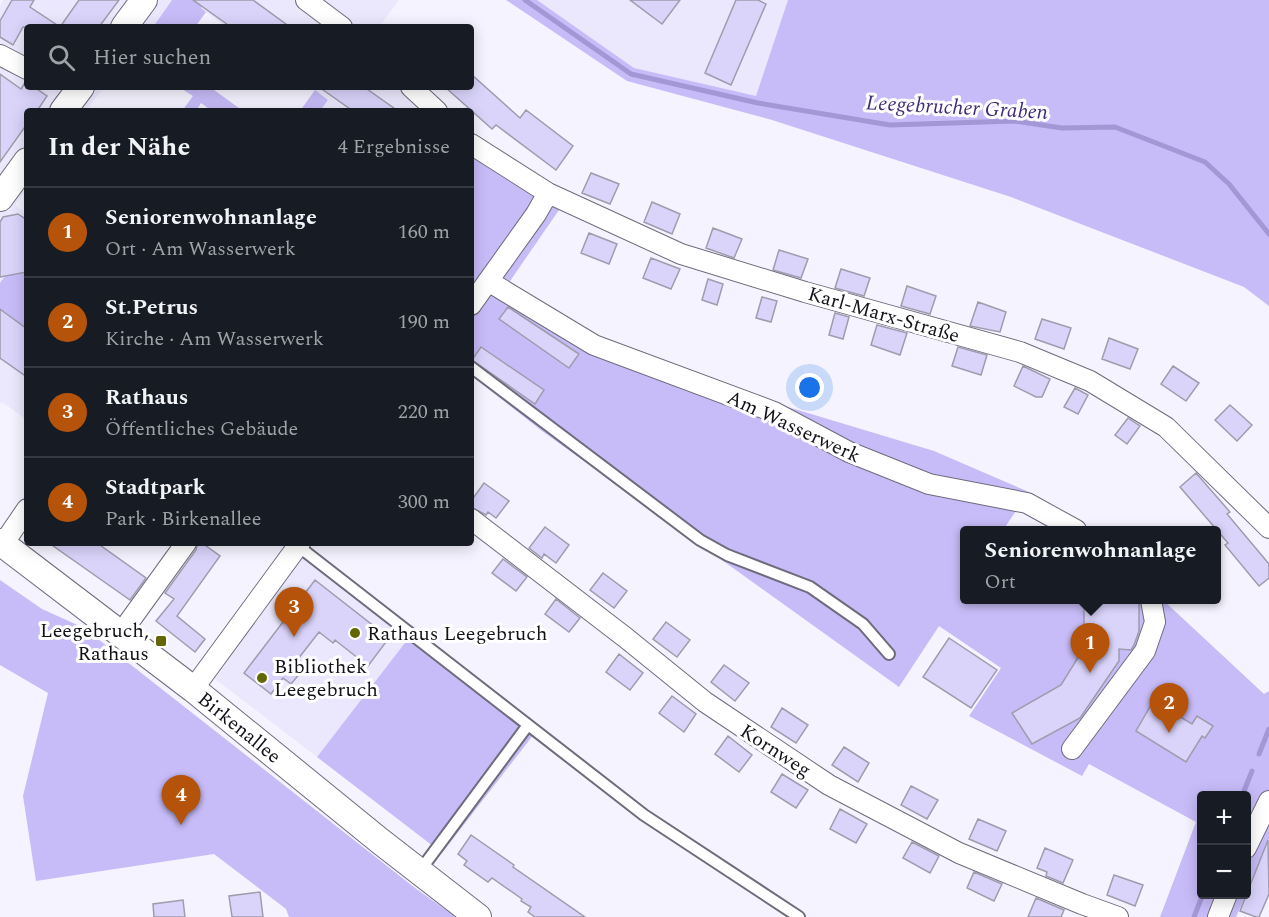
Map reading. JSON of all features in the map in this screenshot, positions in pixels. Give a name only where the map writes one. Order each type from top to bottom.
[{"type":"street","points":[[126,24],[144,0]]},
{"type":"street","points":[[306,0],[338,24]]},
{"type":"street","points":[[0,55],[24,67]]},
{"type":"street","points":[[414,90],[434,108]]},
{"type":"street","name":"Karl-Marx-Straße","points":[[474,146],[548,193],[681,254],[805,292],[1020,352],[1090,381],[1166,428],[1266,520]]},
{"type":"street","points":[[0,198],[24,165]]},
{"type":"street","points":[[474,301],[536,214],[548,193]]},
{"type":"street","name":"Am Wasserwerk","points":[[488,281],[594,345],[774,412],[849,452],[929,484],[1027,503],[1067,526]]},
{"type":"street","points":[[1,543],[24,513]]},
{"type":"street","name":"Kornweg","points":[[474,521],[705,702],[829,785],[959,853],[1118,917]]},
{"type":"street","name":"Birkenallee","points":[[1,543],[193,688],[419,872],[478,917]]},
{"type":"street","points":[[121,633],[184,546]]},
{"type":"street","points":[[193,688],[298,546]]},
{"type":"street","points":[[1072,749],[1145,651],[1155,622],[1152,604]]},
{"type":"street","points":[[1247,845],[1269,801]]},
{"type":"street","points":[[1218,917],[1225,899]]},
{"type":"lane","points":[[474,369],[700,540],[727,555],[810,587],[863,624],[889,654]]},
{"type":"lane","points":[[300,546],[644,815],[798,917]]},
{"type":"lane","points":[[419,872],[528,725]]},
{"type":"shaded area","points":[[3,0],[172,0],[155,24],[24,24],[24,90],[102,90],[88,108],[24,108],[24,192],[15,205],[24,212],[24,278],[0,283],[0,6]]},
{"type":"shaded area","points":[[172,0],[207,0],[201,8],[206,12],[197,24],[155,24]]},
{"type":"shaded area","points":[[207,0],[399,0],[381,24],[223,24],[201,9]]},
{"type":"shaded area","points":[[506,0],[537,0],[634,68],[756,96],[788,0],[1269,0],[1269,306],[1244,287],[1011,197],[772,120],[627,81]]},
{"type":"shaded area","points":[[537,0],[788,0],[757,97],[634,68]]},
{"type":"shaded area","points":[[184,90],[214,90],[239,108],[208,108],[201,103],[198,108],[184,108],[193,96]]},
{"type":"shaded area","points":[[314,90],[427,90],[447,108],[322,108],[328,100]]},
{"type":"shaded area","points":[[315,90],[328,100],[322,108],[302,108]]},
{"type":"shaded area","points":[[474,133],[570,194],[508,284],[559,317],[606,339],[778,404],[934,451],[1029,492],[1006,526],[960,526],[960,604],[1167,604],[1264,694],[1269,691],[1269,840],[1251,883],[1251,791],[1197,791],[1197,899],[1244,899],[1236,917],[1160,917],[1196,822],[1089,764],[1082,776],[969,716],[1001,668],[939,626],[899,687],[542,431],[474,377]]},
{"type":"shaded area","points":[[9,271],[14,274],[24,272],[24,327],[4,311],[0,311],[0,283]]},
{"type":"shaded area","points":[[11,309],[24,319],[24,418],[2,402],[0,403],[0,311]]},
{"type":"shaded area","points":[[306,552],[411,635],[317,757],[215,679]]},
{"type":"shaded area","points":[[0,580],[42,609],[84,628],[415,888],[456,917],[289,917],[286,909],[214,854],[36,881],[23,796],[48,693],[0,665]]},
{"type":"shaded area","points":[[411,635],[534,734],[442,853],[317,757]]},
{"type":"building","points":[[12,0],[34,0],[30,7],[56,24],[24,24],[13,45],[0,37],[0,21]]},
{"type":"building","points":[[79,0],[119,0],[101,24],[62,24]]},
{"type":"building","points":[[193,0],[253,0],[286,24],[227,24]]},
{"type":"building","points":[[630,0],[680,0],[662,24]]},
{"type":"building","points":[[736,0],[758,0],[766,4],[731,85],[705,73]]},
{"type":"building","points":[[0,74],[21,89],[24,84],[24,90],[38,90],[47,96],[39,108],[24,108],[24,128],[0,162]]},
{"type":"building","points":[[474,77],[520,118],[526,110],[573,146],[556,170],[496,125],[492,129],[474,113],[474,108],[468,108],[448,90],[474,90]]},
{"type":"building","points":[[323,90],[368,90],[394,108],[349,108]]},
{"type":"building","points":[[591,173],[619,184],[610,204],[582,193]]},
{"type":"building","points":[[652,202],[680,214],[672,234],[644,222]]},
{"type":"building","points":[[18,214],[24,218],[24,273],[0,277],[0,222],[3,217]]},
{"type":"building","points":[[713,228],[742,239],[734,258],[706,248]]},
{"type":"building","points":[[589,233],[617,244],[609,264],[581,253]]},
{"type":"building","points":[[779,250],[808,259],[801,278],[773,270]]},
{"type":"building","points":[[651,258],[680,269],[671,289],[643,278]]},
{"type":"building","points":[[841,269],[870,278],[864,296],[835,288]]},
{"type":"building","points":[[708,279],[723,284],[717,305],[702,300]]},
{"type":"building","points":[[907,286],[936,296],[930,314],[901,306]]},
{"type":"building","points":[[762,297],[777,301],[771,322],[756,318]]},
{"type":"building","points":[[978,302],[1006,312],[1000,332],[970,326]]},
{"type":"building","points":[[508,307],[579,354],[569,368],[499,319]]},
{"type":"building","points":[[0,309],[24,327],[24,375],[0,358]]},
{"type":"building","points":[[835,313],[849,317],[843,339],[829,335]]},
{"type":"building","points":[[1042,319],[1071,328],[1064,349],[1035,339]]},
{"type":"building","points":[[877,325],[907,333],[900,355],[871,345]]},
{"type":"building","points":[[1109,338],[1138,349],[1130,369],[1102,359]]},
{"type":"building","points":[[481,347],[544,390],[535,404],[474,361],[474,357]]},
{"type":"building","points":[[958,347],[987,355],[981,375],[952,366]]},
{"type":"building","points":[[1023,366],[1050,379],[1042,397],[1036,397],[1014,386]]},
{"type":"building","points":[[1173,366],[1199,383],[1186,401],[1161,384]]},
{"type":"building","points":[[1075,388],[1088,395],[1078,414],[1064,407]]},
{"type":"building","points":[[1230,405],[1252,425],[1237,441],[1215,420]]},
{"type":"building","points":[[1128,418],[1140,426],[1127,444],[1115,435]]},
{"type":"building","points":[[1196,473],[1230,512],[1227,514],[1269,564],[1269,578],[1259,586],[1225,545],[1228,543],[1221,535],[1221,526],[1213,526],[1180,487]]},
{"type":"building","points":[[484,483],[509,501],[496,518],[488,512],[486,515],[474,509],[474,497]]},
{"type":"building","points":[[545,527],[569,545],[556,563],[544,554],[542,558],[529,548]]},
{"type":"building","points":[[53,546],[101,546],[146,578],[130,600]]},
{"type":"building","points":[[197,546],[206,546],[220,556],[177,616],[205,639],[195,652],[156,621],[174,599],[165,593]]},
{"type":"building","points":[[503,559],[527,577],[516,591],[492,573]]},
{"type":"building","points":[[603,573],[627,591],[614,608],[590,590]]},
{"type":"building","name":"Rathaus Leegebruch","points":[[315,580],[389,638],[368,666],[335,640],[333,643],[319,632],[298,659],[306,666],[291,684],[283,678],[271,694],[244,673]]},
{"type":"building","points":[[556,599],[580,618],[569,632],[545,614]]},
{"type":"building","points":[[1084,604],[1139,604],[1139,631],[1134,645],[1131,650],[1119,649],[1119,661],[1080,718],[1032,744],[1012,713],[1061,685],[1084,648]]},
{"type":"building","points":[[666,622],[690,640],[677,657],[653,639]]},
{"type":"building","points":[[949,638],[997,670],[971,708],[923,677]]},
{"type":"building","points":[[619,654],[643,673],[630,690],[606,672]]},
{"type":"building","points":[[724,665],[749,683],[735,701],[711,682]]},
{"type":"building","points":[[672,696],[696,714],[684,732],[659,713]]},
{"type":"building","points":[[1151,705],[1161,711],[1164,707],[1192,724],[1197,716],[1213,726],[1205,738],[1202,736],[1186,762],[1136,731]]},
{"type":"building","points":[[782,708],[808,725],[796,743],[771,727]]},
{"type":"building","points":[[728,736],[752,755],[739,772],[715,754]]},
{"type":"building","points":[[844,747],[869,763],[858,782],[832,765]]},
{"type":"building","points":[[782,774],[808,790],[796,808],[771,792]]},
{"type":"building","points":[[911,786],[938,800],[927,819],[901,805]]},
{"type":"building","points":[[840,809],[867,824],[856,843],[830,829]]},
{"type":"building","points":[[978,819],[1006,831],[997,851],[969,839]]},
{"type":"building","points":[[471,835],[585,917],[535,917],[528,912],[531,907],[521,901],[522,899],[492,878],[488,882],[464,865],[467,861],[458,854]]},
{"type":"building","points":[[1268,840],[1269,894],[1259,917],[1240,911],[1245,899],[1251,899],[1251,883]]},
{"type":"building","points":[[912,842],[939,856],[930,873],[903,858]]},
{"type":"building","points":[[1045,848],[1073,860],[1063,883],[1046,876],[1047,872],[1037,868]]},
{"type":"building","points":[[974,872],[1002,884],[994,901],[967,888]]},
{"type":"building","points":[[1114,875],[1143,885],[1135,906],[1107,895]]},
{"type":"building","points":[[260,892],[263,917],[232,917],[229,896]]},
{"type":"building","points":[[1036,898],[1064,910],[1061,917],[1028,917]]},
{"type":"building","points":[[183,900],[185,917],[154,917],[153,904]]},
{"type":"waterway","name":"Leegebrucher Graben","points":[[525,0],[631,74],[758,103],[890,125],[1014,121],[1062,128],[1115,127],[1205,162],[1229,184],[1269,234]]},
{"type":"waterway","points":[[1259,754],[1269,729]]},
{"type":"waterway","points":[[1244,791],[1252,771]]},
{"type":"waterway","points":[[1194,917],[1201,899]]},
{"type":"place","name":"Rathaus Leegebruch","points":[[355,633]]},
{"type":"place","name":"Rathaus","points":[[294,637]]},
{"type":"place","name":"Leegebruch, Rathaus","points":[[161,641]]},
{"type":"place","name":"Seniorenwohnanlage","points":[[1090,673]]},
{"type":"place","name":"Bibliothek Leegebruch","points":[[262,678]]},
{"type":"place","name":"St.Petrus","points":[[1169,733]]},
{"type":"place","name":"Stadtpark","points":[[181,825]]}]
